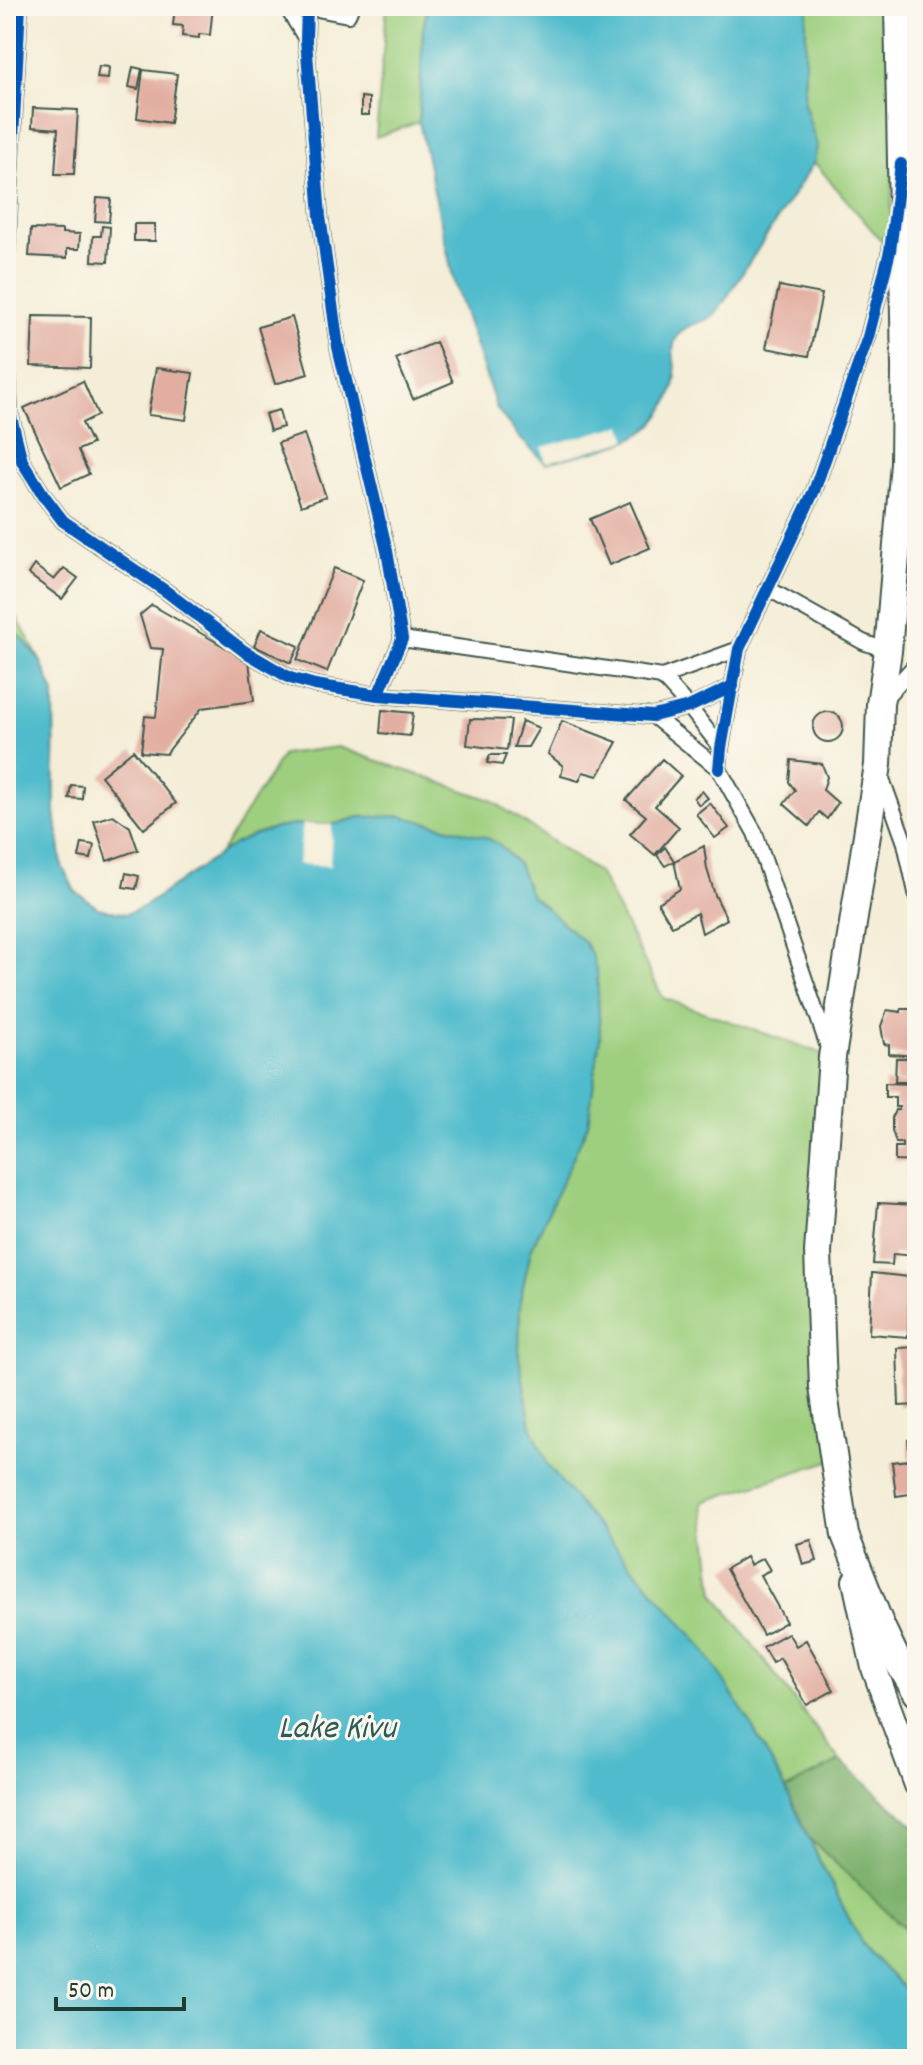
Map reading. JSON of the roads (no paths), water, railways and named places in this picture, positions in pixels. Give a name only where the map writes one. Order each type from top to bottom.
[{"type":"highway","points":[[898,6],[904,447],[888,651],[880,704],[878,765],[832,1057],[818,1252],[823,1387],[845,1535],[881,1626],[917,1693]]},
{"type":"main road","points":[[845,1535],[874,1668],[917,1785]]},
{"type":"street","points":[[20,6],[7,253],[10,413],[22,461],[63,521],[167,592],[244,651],[290,678],[315,685],[378,695],[653,716],[689,707],[733,686]]},
{"type":"street","points":[[286,6],[306,40]]},
{"type":"street","points":[[352,6],[348,15],[307,7],[306,40],[320,216],[338,347],[387,551],[402,639],[378,695]]},
{"type":"street","points":[[719,769],[739,649],[814,491],[868,337],[890,251],[901,164]]},
{"type":"street","points":[[767,588],[863,642],[888,651]]},
{"type":"street","points":[[402,639],[662,677],[739,649]]},
{"type":"street","points":[[880,704],[917,663]]},
{"type":"street","points":[[662,677],[721,748]]},
{"type":"street","points":[[653,716],[719,769],[755,833],[832,1057]]},
{"type":"street","points":[[878,765],[911,841],[917,897]]},
{"type":"water","points":[[428,6],[809,6],[804,103],[817,146],[814,162],[720,309],[712,317],[679,334],[673,352],[676,376],[671,396],[653,424],[633,438],[546,463],[519,437],[497,409],[454,282],[419,122],[423,29]]},
{"type":"water","name":"Lake Kivu","points":[[6,624],[41,662],[54,693],[55,812],[62,866],[75,891],[98,908],[126,914],[143,907],[236,843],[276,828],[303,824],[332,825],[360,817],[401,816],[485,837],[499,844],[518,864],[530,894],[584,942],[597,972],[600,1038],[588,1124],[531,1250],[520,1300],[519,1357],[531,1426],[548,1466],[703,1648],[749,1721],[862,1944],[917,2001],[917,2059],[6,2059]]}]
